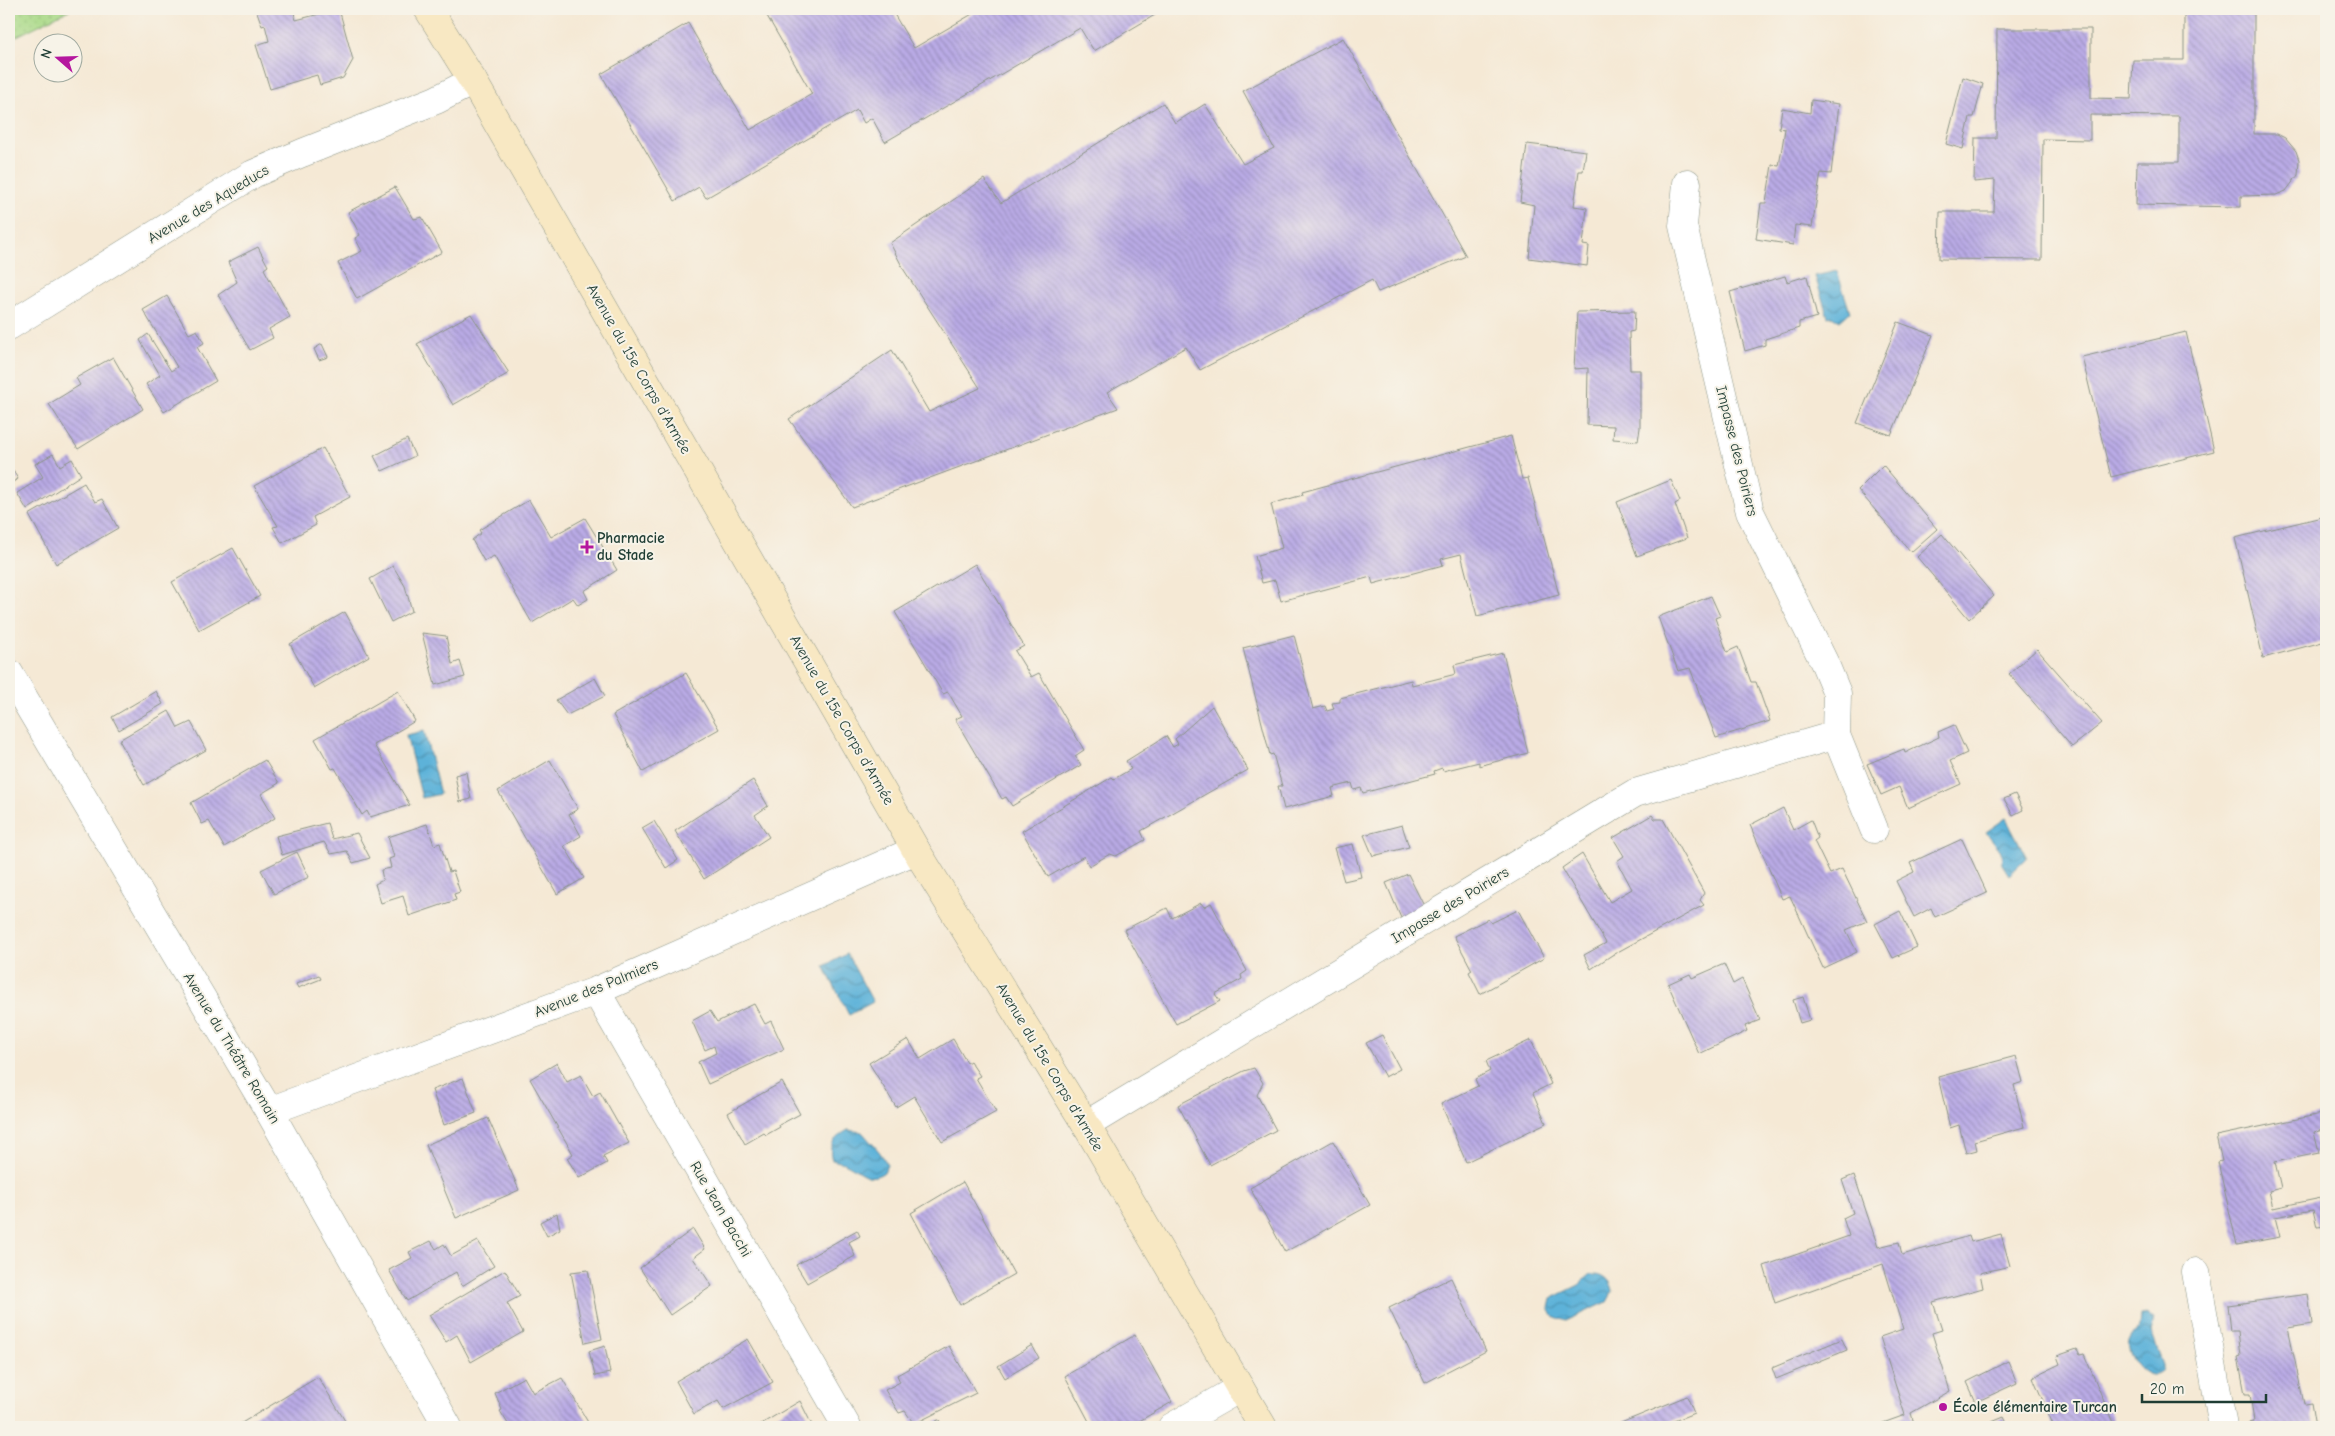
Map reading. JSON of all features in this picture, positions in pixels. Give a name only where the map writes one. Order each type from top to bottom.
[{"type":"main road","name":"Avenue du 15e Corps d'Armée","points":[[428,9],[473,81],[916,850],[1086,1125],[1263,1427]]},
{"type":"street","name":"Avenue des Aqueducs","points":[[9,326],[253,174],[436,100],[473,81]]},
{"type":"street","name":"Impasse des Poiriers","points":[[1687,183],[1683,226],[1750,512],[1825,664],[1837,693],[1836,735],[1874,830]]},
{"type":"street","name":"Avenue du Théâtre Romain","points":[[9,673],[270,1111],[448,1427]]},
{"type":"street","name":"Impasse des Poiriers","points":[[1086,1125],[1635,793],[1836,735]]},
{"type":"street","name":"Avenue des Palmiers","points":[[270,1111],[596,990],[916,850]]},
{"type":"street","name":"Rue Jean Bacchi","points":[[596,990],[847,1427]]},
{"type":"street","points":[[2196,1272],[2223,1427]]},
{"type":"street","points":[[1172,1427],[1240,1388]]},
{"type":"green space","points":[[9,9],[71,9],[9,40]]},
{"type":"water","points":[[1837,271],[1850,312],[1840,321],[1832,316],[1828,317],[1815,276]]},
{"type":"water","points":[[424,731],[440,794],[422,798],[406,735]]},
{"type":"water","points":[[2006,818],[2027,858],[2009,875],[2002,864],[2001,851],[1986,832]]},
{"type":"water","points":[[847,954],[873,1002],[849,1015],[824,966]]},
{"type":"water","points":[[848,1130],[862,1132],[876,1148],[887,1165],[884,1172],[873,1177],[868,1176],[844,1163],[832,1160],[832,1145],[840,1135]]},
{"type":"water","points":[[1591,1274],[1603,1276],[1610,1283],[1613,1291],[1607,1302],[1566,1321],[1553,1316],[1549,1308],[1551,1299],[1579,1285]]},
{"type":"water","points":[[2146,1315],[2154,1319],[2151,1333],[2163,1365],[2163,1371],[2157,1375],[2151,1375],[2139,1367],[2134,1361],[2129,1347],[2131,1337],[2139,1328],[2140,1316]]},
{"type":"building","points":[[256,9],[293,9],[296,20],[339,9],[353,60],[343,78],[320,85],[317,75],[270,89],[256,45],[269,41],[265,25],[262,26]]},
{"type":"building","points":[[763,9],[891,9],[914,48],[974,13],[972,9],[1165,9],[1094,51],[1080,28],[885,142],[872,118],[864,123],[857,110],[706,198],[699,187],[675,201],[601,74],[688,23],[750,130],[812,94]]},
{"type":"building","points":[[2184,9],[2254,9],[2254,134],[2277,134],[2285,138],[2296,151],[2299,160],[2298,175],[2286,191],[2276,195],[2241,196],[2241,207],[2136,205],[2137,162],[2179,162],[2179,116],[2090,115],[2090,140],[2043,139],[2042,260],[1939,259],[1940,212],[1994,212],[1995,180],[1974,182],[1975,138],[1996,138],[1997,29],[2091,29],[2091,98],[2131,99],[2133,60],[2184,60]]},
{"type":"building","points":[[1343,38],[1466,256],[1378,292],[1372,280],[1200,370],[1186,347],[1107,392],[1118,408],[852,507],[789,419],[892,350],[929,412],[980,388],[904,270],[890,243],[984,179],[1001,203],[1163,103],[1175,123],[1205,104],[1243,164],[1274,148],[1243,91]]},
{"type":"building","points":[[1963,77],[1983,84],[1974,117],[1970,117],[1963,149],[1946,144]]},
{"type":"building","points":[[1811,100],[1839,104],[1831,174],[1821,173],[1812,227],[1795,225],[1793,245],[1756,239],[1761,203],[1766,203],[1772,165],[1779,166],[1785,129],[1779,128],[1782,108],[1810,113]]},
{"type":"building","points":[[1527,144],[1586,151],[1583,171],[1579,171],[1574,206],[1587,208],[1583,245],[1589,246],[1587,266],[1529,258],[1534,205],[1520,202]]},
{"type":"building","points":[[395,187],[414,219],[422,217],[442,252],[357,299],[338,263],[362,251],[355,238],[360,235],[348,212]]},
{"type":"building","points":[[258,247],[268,266],[264,269],[290,317],[269,329],[273,338],[250,350],[218,295],[237,282],[228,262]]},
{"type":"building","points":[[1785,276],[1787,282],[1807,276],[1817,317],[1799,322],[1799,328],[1765,339],[1765,345],[1745,351],[1730,292]]},
{"type":"building","points":[[167,296],[189,334],[197,330],[204,343],[197,347],[216,381],[164,412],[146,384],[160,375],[140,340],[148,334],[171,371],[177,367],[143,310]]},
{"type":"building","points":[[1635,311],[1634,331],[1629,332],[1630,370],[1640,370],[1640,428],[1638,441],[1613,439],[1614,426],[1587,425],[1588,368],[1574,369],[1577,312]]},
{"type":"building","points":[[471,314],[509,373],[453,405],[417,344]]},
{"type":"building","points":[[1898,322],[1933,335],[1891,435],[1857,423]]},
{"type":"building","points":[[2186,332],[2214,451],[2111,477],[2082,357]]},
{"type":"building","points":[[322,344],[328,357],[319,360],[314,349]]},
{"type":"building","points":[[113,357],[143,409],[78,449],[49,404],[80,385],[76,378]]},
{"type":"building","points":[[1511,436],[1522,479],[1528,478],[1559,595],[1477,616],[1461,554],[1441,559],[1443,565],[1373,584],[1371,577],[1281,601],[1275,580],[1262,583],[1255,556],[1282,548],[1271,504],[1303,495],[1302,492]]},
{"type":"building","points":[[407,439],[415,456],[382,471],[374,456]]},
{"type":"building","points":[[323,448],[350,497],[313,517],[316,525],[282,543],[273,527],[278,526],[254,486]]},
{"type":"building","points":[[53,454],[60,466],[72,459],[81,475],[27,510],[17,493],[43,477],[35,464]]},
{"type":"building","points":[[9,464],[18,479],[9,484]]},
{"type":"building","points":[[1883,465],[1937,529],[1911,552],[1858,490]]},
{"type":"building","points":[[1671,480],[1680,501],[1675,504],[1687,538],[1637,556],[1617,502]]},
{"type":"building","points":[[84,483],[95,502],[102,499],[118,528],[56,564],[29,515]]},
{"type":"building","points":[[529,500],[551,537],[585,518],[617,570],[584,591],[588,599],[578,605],[573,598],[532,623],[494,556],[484,561],[472,540],[481,533],[479,530]]},
{"type":"building","points":[[2326,516],[2326,641],[2263,658],[2235,538]]},
{"type":"building","points":[[1942,534],[1994,596],[1969,619],[1917,557]]},
{"type":"building","points":[[233,548],[260,596],[199,630],[172,582]]},
{"type":"building","points":[[975,564],[1024,646],[1015,651],[1031,677],[1039,673],[1084,750],[1075,756],[1081,765],[1012,806],[1006,797],[1002,799],[955,719],[962,716],[948,692],[943,694],[895,612]]},
{"type":"building","points":[[393,566],[405,586],[412,611],[391,622],[370,579]]},
{"type":"building","points":[[1711,596],[1720,616],[1715,618],[1727,652],[1738,647],[1751,682],[1756,682],[1770,721],[1716,738],[1690,668],[1678,671],[1658,617]]},
{"type":"building","points":[[345,612],[369,656],[314,688],[290,644]]},
{"type":"building","points":[[422,633],[446,636],[452,664],[460,661],[465,677],[435,685]]},
{"type":"building","points":[[1294,635],[1313,709],[1325,706],[1327,711],[1334,709],[1332,703],[1340,702],[1340,698],[1411,680],[1412,685],[1456,674],[1454,665],[1503,653],[1528,753],[1479,766],[1479,762],[1443,771],[1442,768],[1434,771],[1435,774],[1363,793],[1361,788],[1354,790],[1352,783],[1332,788],[1334,796],[1284,809],[1278,786],[1282,786],[1273,754],[1270,755],[1243,648]]},
{"type":"building","points":[[2037,649],[2102,723],[2072,747],[2009,674]]},
{"type":"building","points":[[686,673],[719,729],[643,772],[613,715]]},
{"type":"building","points":[[595,678],[605,696],[567,715],[556,700]]},
{"type":"building","points":[[156,691],[163,704],[119,730],[112,717]]},
{"type":"building","points":[[398,691],[415,721],[374,745],[410,805],[370,817],[367,811],[362,815],[335,768],[332,769],[315,739]]},
{"type":"building","points":[[1212,706],[1248,770],[1141,831],[1145,840],[1116,856],[1110,854],[1089,866],[1084,856],[1048,877],[1022,831],[1112,777],[1114,779],[1131,769],[1126,761],[1166,736],[1173,747],[1178,744],[1175,739]]},
{"type":"building","points":[[169,711],[178,728],[191,722],[206,750],[144,785],[119,740]]},
{"type":"building","points":[[1954,725],[1967,753],[1950,761],[1961,784],[1908,808],[1899,787],[1881,795],[1867,764],[1904,749],[1905,753],[1939,737],[1938,732]]},
{"type":"building","points":[[265,760],[279,783],[261,794],[275,818],[224,847],[209,821],[202,824],[191,803]]},
{"type":"building","points":[[550,760],[578,809],[569,814],[581,836],[564,846],[584,878],[557,894],[498,791]]},
{"type":"building","points":[[466,772],[471,799],[460,802],[455,775]]},
{"type":"building","points":[[753,780],[768,806],[755,815],[769,837],[704,879],[675,831]]},
{"type":"building","points":[[2015,794],[2023,810],[2013,815],[2004,799]]},
{"type":"building","points":[[1783,808],[1793,830],[1811,820],[1818,838],[1814,841],[1830,874],[1842,869],[1867,921],[1846,930],[1857,952],[1823,968],[1790,896],[1782,899],[1750,825]]},
{"type":"building","points":[[1652,815],[1655,819],[1663,819],[1704,893],[1700,900],[1704,905],[1612,955],[1591,969],[1584,955],[1606,943],[1562,868],[1582,854],[1610,902],[1632,889],[1617,861],[1624,856],[1613,838]]},
{"type":"building","points":[[654,821],[678,860],[666,868],[642,828]]},
{"type":"building","points":[[327,823],[332,839],[357,833],[370,858],[353,863],[347,851],[331,854],[324,842],[282,855],[276,836]]},
{"type":"building","points":[[427,824],[434,845],[440,843],[449,872],[453,871],[460,892],[454,894],[456,900],[409,916],[403,896],[381,903],[375,884],[383,880],[381,870],[391,868],[389,859],[394,857],[388,837]]},
{"type":"building","points":[[1402,825],[1409,847],[1373,856],[1364,835]]},
{"type":"building","points":[[1962,839],[1987,893],[1935,917],[1931,908],[1914,917],[1896,881],[1914,872],[1910,863]]},
{"type":"building","points":[[1353,844],[1361,877],[1344,881],[1334,848]]},
{"type":"building","points":[[297,852],[309,877],[274,894],[261,870]]},
{"type":"building","points":[[1408,874],[1424,906],[1401,918],[1386,883]]},
{"type":"building","points":[[1201,903],[1204,907],[1211,903],[1247,971],[1241,975],[1242,979],[1215,994],[1220,1001],[1176,1024],[1124,930],[1167,908],[1172,918]]},
{"type":"building","points":[[1518,910],[1544,958],[1480,994],[1469,972],[1472,970],[1454,936],[1488,919],[1491,923]]},
{"type":"building","points":[[1900,911],[1917,947],[1893,958],[1875,924]]},
{"type":"building","points":[[1724,964],[1733,984],[1742,979],[1760,1020],[1745,1026],[1747,1031],[1699,1054],[1668,984],[1690,974],[1692,978]]},
{"type":"building","points":[[319,975],[321,979],[298,988],[296,984]]},
{"type":"building","points":[[1803,997],[1810,1020],[1800,1023],[1793,1000]]},
{"type":"building","points":[[754,1004],[765,1024],[771,1021],[784,1049],[708,1084],[698,1062],[716,1053],[714,1046],[705,1050],[692,1021],[710,1011],[717,1022]]},
{"type":"building","points":[[1382,1035],[1400,1069],[1385,1077],[1366,1043]]},
{"type":"building","points":[[908,1039],[920,1059],[953,1039],[967,1063],[970,1061],[980,1076],[976,1078],[996,1112],[942,1142],[914,1096],[896,1107],[869,1063]]},
{"type":"building","points":[[1531,1040],[1551,1084],[1533,1093],[1546,1123],[1466,1162],[1441,1104],[1478,1086],[1475,1079],[1490,1071],[1486,1061]]},
{"type":"building","points":[[2016,1056],[2023,1082],[2014,1085],[2024,1127],[1975,1141],[1977,1150],[1966,1153],[1959,1125],[1950,1128],[1938,1077]]},
{"type":"building","points":[[557,1063],[567,1082],[581,1075],[593,1096],[600,1092],[629,1143],[603,1156],[607,1163],[579,1178],[567,1158],[573,1154],[530,1079]]},
{"type":"building","points":[[1254,1068],[1263,1083],[1257,1095],[1276,1130],[1210,1165],[1178,1105],[1244,1071]]},
{"type":"building","points":[[463,1078],[476,1113],[444,1125],[432,1090]]},
{"type":"building","points":[[782,1082],[800,1114],[779,1125],[780,1127],[766,1135],[764,1133],[745,1144],[728,1113]]},
{"type":"building","points":[[2326,1113],[2326,1128],[2314,1132],[2319,1153],[2275,1162],[2281,1188],[2269,1191],[2273,1208],[2326,1197],[2326,1226],[2317,1227],[2313,1210],[2275,1217],[2280,1237],[2237,1245],[2218,1162],[2222,1161],[2216,1136]]},
{"type":"building","points":[[488,1118],[519,1190],[456,1218],[426,1145]]},
{"type":"building","points":[[1333,1141],[1370,1205],[1285,1252],[1250,1188]]},
{"type":"building","points":[[1854,1175],[1878,1247],[1899,1242],[1902,1255],[1969,1236],[1971,1242],[2001,1234],[2010,1266],[1980,1273],[1983,1288],[1933,1302],[1942,1330],[1932,1333],[1950,1391],[1911,1413],[1915,1427],[1872,1427],[1905,1415],[1880,1337],[1903,1329],[1883,1264],[1775,1303],[1764,1266],[1849,1236],[1843,1218],[1853,1213],[1842,1180]]},
{"type":"building","points":[[963,1182],[1014,1274],[960,1305],[911,1213]]},
{"type":"building","points":[[557,1213],[560,1229],[547,1236],[540,1222]]},
{"type":"building","points":[[693,1229],[705,1249],[693,1258],[712,1286],[670,1315],[640,1268]]},
{"type":"building","points":[[857,1230],[860,1236],[849,1242],[855,1256],[807,1283],[796,1265]]},
{"type":"building","points":[[431,1241],[436,1249],[444,1244],[451,1256],[478,1241],[494,1266],[462,1286],[456,1272],[407,1301],[389,1270],[412,1258],[409,1252]]},
{"type":"building","points":[[505,1270],[520,1296],[507,1303],[523,1332],[471,1362],[457,1335],[446,1342],[429,1315]]},
{"type":"building","points":[[588,1270],[602,1339],[585,1343],[571,1272]]},
{"type":"building","points":[[1451,1278],[1486,1351],[1425,1383],[1389,1308]]},
{"type":"building","points":[[2308,1294],[2312,1324],[2288,1328],[2304,1404],[2311,1403],[2315,1427],[2250,1427],[2249,1423],[2254,1422],[2250,1394],[2245,1394],[2238,1357],[2241,1356],[2238,1331],[2231,1331],[2228,1305]]},
{"type":"building","points":[[1135,1335],[1172,1402],[1129,1427],[1092,1427],[1065,1376]]},
{"type":"building","points":[[748,1339],[773,1382],[723,1409],[718,1401],[694,1414],[676,1381]]},
{"type":"building","points":[[1842,1339],[1847,1350],[1776,1379],[1772,1368]]},
{"type":"building","points":[[1032,1345],[1039,1358],[1005,1378],[998,1366]]},
{"type":"building","points":[[605,1346],[610,1373],[595,1376],[589,1351]]},
{"type":"building","points":[[949,1346],[976,1393],[914,1424],[905,1411],[899,1413],[885,1390],[900,1382],[897,1375]]},
{"type":"building","points":[[2077,1349],[2080,1355],[2084,1354],[2114,1425],[2109,1427],[2054,1427],[2033,1377],[2060,1364],[2057,1356]]},
{"type":"building","points":[[2008,1361],[2017,1383],[1976,1402],[1967,1382]]},
{"type":"building","points":[[318,1377],[347,1424],[342,1427],[235,1427]]},
{"type":"building","points":[[524,1377],[533,1393],[562,1378],[589,1424],[585,1427],[510,1427],[500,1411],[502,1410],[495,1393]]},
{"type":"building","points":[[1687,1396],[1694,1413],[1659,1427],[1611,1427]]},
{"type":"building","points":[[800,1401],[813,1427],[756,1427],[783,1411]]},
{"type":"building","points":[[2004,1417],[2009,1427],[1989,1427],[1987,1424]]},
{"type":"building","points":[[938,1420],[944,1427],[927,1427]]},
{"type":"place","name":"Pharmacie du Stade","points":[[587,547]]},
{"type":"place","name":"École élémentaire Turcan","points":[[1943,1407]]}]
